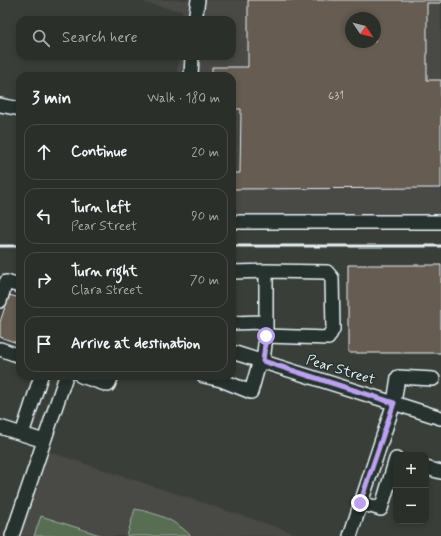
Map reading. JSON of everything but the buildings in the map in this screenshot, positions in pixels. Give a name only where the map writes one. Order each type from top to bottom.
[{"type":"street","points":[[196,16],[198,0]]},
{"type":"street","points":[[191,72],[192,60]]},
{"type":"street","points":[[0,105],[16,108]]},
{"type":"street","points":[[236,222],[441,222]]},
{"type":"street","points":[[221,380],[251,392],[262,361],[266,336],[269,271]]},
{"type":"street","points":[[236,272],[327,272],[332,278],[333,330],[328,338],[266,336]]},
{"type":"street","points":[[0,301],[6,282],[16,285]]},
{"type":"street","points":[[236,323],[266,322]]},
{"type":"street","points":[[0,349],[16,355]]},
{"type":"street","name":"Pear Street","points":[[236,353],[441,418]]},
{"type":"street","points":[[350,536],[394,403],[398,377],[434,379]]},
{"type":"street","points":[[22,434],[40,380]]},
{"type":"street","points":[[12,536],[65,380]]},
{"type":"street","points":[[93,380],[108,385],[110,380]]},
{"type":"street","points":[[0,427],[44,441]]},
{"type":"street","points":[[360,503],[381,509],[393,469]]},
{"type":"street","points":[[429,469],[441,472]]},
{"type":"shaded area","points":[[146,0],[441,0],[441,230],[236,230],[236,72],[177,72],[179,60],[236,60],[236,16],[182,16],[182,11],[145,3]]},
{"type":"shaded area","points":[[41,449],[303,536],[10,536]]},
{"type":"green space","points":[[135,509],[172,521],[191,536],[127,536]]},
{"type":"green space","points":[[41,516],[100,535],[34,536]]},
{"type":"railway","points":[[0,246],[16,246]]},
{"type":"railway","points":[[236,246],[441,246]]},
{"type":"route","points":[[266,336],[263,361],[394,403],[360,503]]}]
